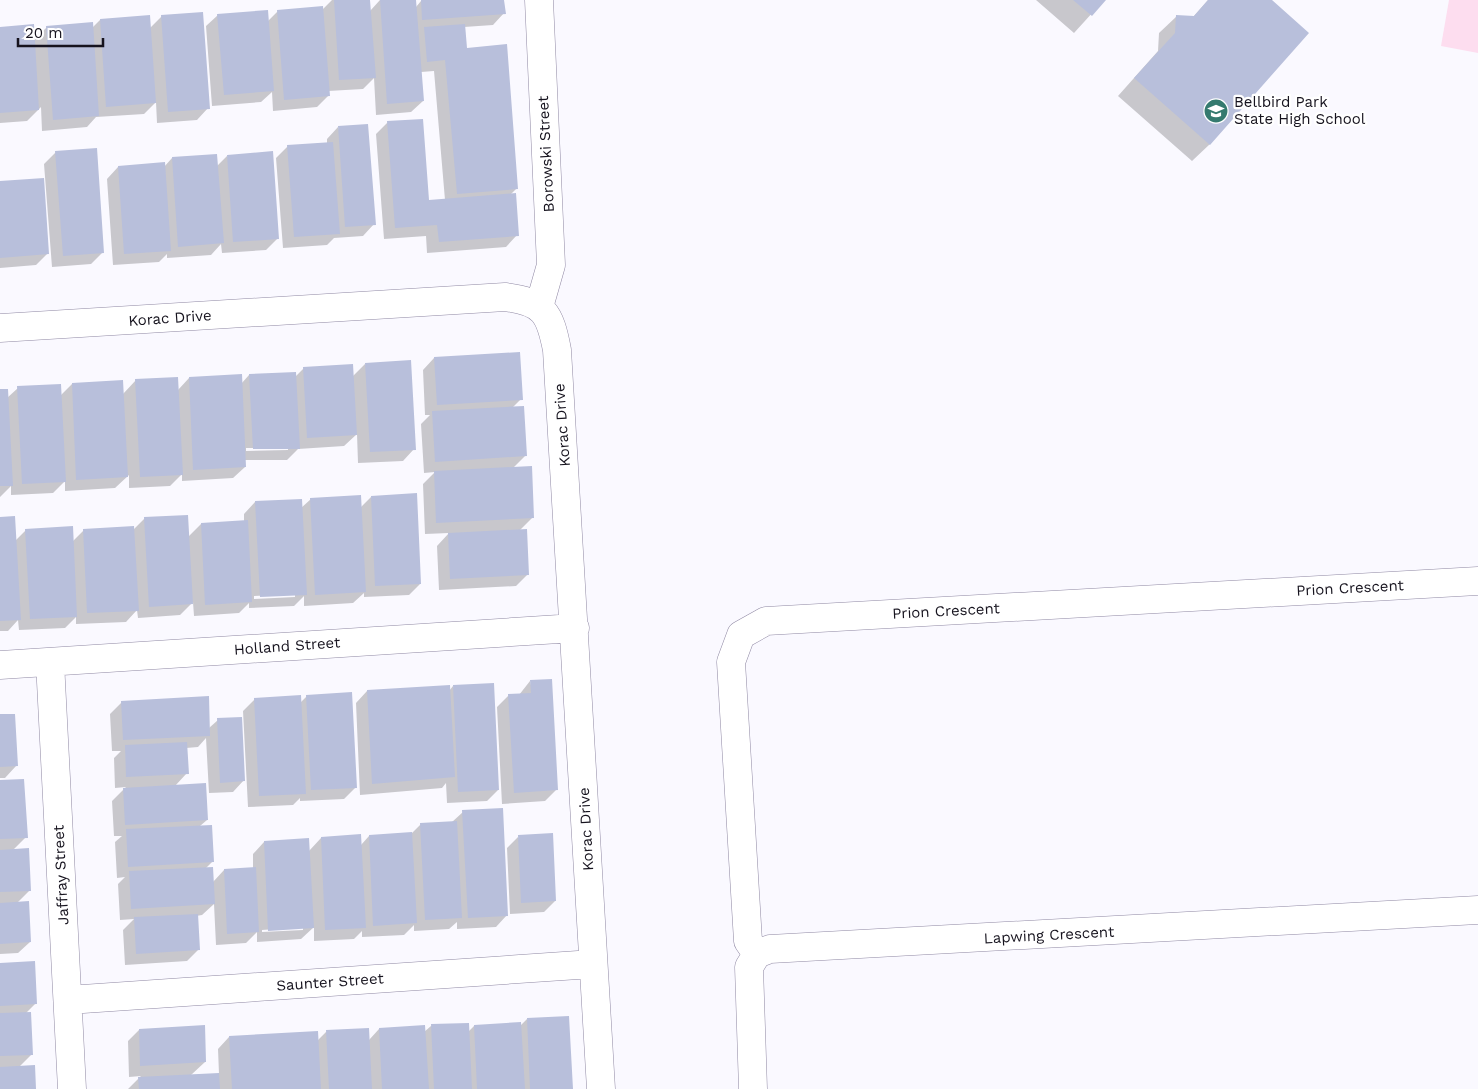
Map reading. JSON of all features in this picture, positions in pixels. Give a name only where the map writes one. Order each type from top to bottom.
[{"type":"street","name":"Borowski Street","points":[[539,0],[551,265],[539,307]]},
{"type":"street","name":"Korac Drive","points":[[0,328],[505,297],[524,299],[539,307],[552,323],[557,350],[575,628],[601,1089]]},
{"type":"street","name":"Prion Crescent","points":[[757,954],[748,941],[731,662],[741,635],[766,621],[1478,581]]},
{"type":"street","name":"Holland Street","points":[[0,665],[575,628]]},
{"type":"street","name":"Jaffray Street","points":[[50,662],[72,1089]]},
{"type":"street","name":"Lapwing Crescent","points":[[757,954],[770,949],[1478,910]]},
{"type":"street","points":[[753,1089],[749,967],[757,954]]},
{"type":"street","name":"Saunter Street","points":[[68,1000],[593,964]]},
{"type":"shaded area","points":[[1449,0],[1478,0],[1478,53],[1441,46]]},
{"type":"building","points":[[334,0],[370,0],[376,78],[339,80]]},
{"type":"building","points":[[380,0],[416,0],[424,101],[387,104]]},
{"type":"building","points":[[421,0],[504,0],[506,14],[422,20]]},
{"type":"building","points":[[1073,0],[1106,0],[1092,16]]},
{"type":"building","points":[[1208,0],[1272,0],[1309,33],[1210,145],[1134,78],[1175,33],[1176,15],[1194,16]]},
{"type":"building","points":[[323,6],[330,96],[284,100],[277,10]]},
{"type":"building","points":[[268,10],[274,91],[224,95],[217,14]]},
{"type":"building","points":[[203,12],[210,109],[168,112],[161,15]]},
{"type":"building","points":[[150,15],[156,103],[106,107],[100,19]]},
{"type":"building","points":[[93,22],[99,116],[53,120],[46,26]]},
{"type":"building","points":[[34,24],[39,110],[0,113],[0,27]]},
{"type":"building","points":[[465,24],[467,48],[507,44],[518,189],[457,194],[445,60],[427,62],[424,27]]},
{"type":"building","points":[[423,119],[429,200],[516,193],[519,236],[439,242],[437,225],[395,228],[387,121]]},
{"type":"building","points":[[368,124],[376,225],[345,227],[338,126]]},
{"type":"building","points":[[333,142],[340,234],[294,237],[287,145]]},
{"type":"building","points":[[97,148],[104,253],[63,256],[55,151]]},
{"type":"building","points":[[273,151],[279,239],[233,242],[227,155]]},
{"type":"building","points":[[217,154],[224,243],[178,247],[172,157]]},
{"type":"building","points":[[165,162],[171,251],[124,254],[118,166]]},
{"type":"building","points":[[44,178],[49,254],[0,258],[0,181]]},
{"type":"building","points":[[520,352],[523,400],[437,405],[434,357]]},
{"type":"building","points":[[411,360],[416,450],[370,452],[365,363]]},
{"type":"building","points":[[353,364],[357,435],[307,438],[303,367]]},
{"type":"building","points":[[296,372],[300,449],[253,449],[249,374]]},
{"type":"building","points":[[242,374],[246,467],[193,470],[189,377]]},
{"type":"building","points":[[178,377],[183,475],[140,477],[135,379]]},
{"type":"building","points":[[123,380],[128,477],[76,480],[72,383]]},
{"type":"building","points":[[61,384],[66,482],[22,484],[17,386]]},
{"type":"building","points":[[0,389],[8,389],[13,486],[0,486]]},
{"type":"building","points":[[524,406],[527,456],[435,462],[432,411]]},
{"type":"building","points":[[532,466],[534,518],[436,523],[434,471]]},
{"type":"building","points":[[417,493],[421,584],[375,586],[371,496]]},
{"type":"building","points":[[361,495],[366,592],[315,595],[310,498]]},
{"type":"building","points":[[302,499],[307,595],[260,597],[255,501]]},
{"type":"building","points":[[188,515],[193,604],[149,607],[144,517]]},
{"type":"building","points":[[15,516],[21,620],[0,621],[0,517]]},
{"type":"building","points":[[248,520],[252,602],[205,605],[201,523]]},
{"type":"building","points":[[73,526],[77,617],[30,619],[25,529]]},
{"type":"building","points":[[134,526],[139,611],[87,613],[83,529]]},
{"type":"building","points":[[527,529],[529,575],[450,579],[448,533]]},
{"type":"building","points":[[552,679],[558,790],[514,793],[508,694],[531,693],[530,680]]},
{"type":"building","points":[[494,683],[499,790],[458,792],[453,685]]},
{"type":"building","points":[[450,685],[455,777],[372,784],[367,690]]},
{"type":"building","points":[[352,692],[357,788],[311,790],[306,695]]},
{"type":"building","points":[[301,695],[306,794],[259,796],[254,698]]},
{"type":"building","points":[[209,696],[210,736],[123,740],[121,701]]},
{"type":"building","points":[[0,714],[15,714],[18,766],[0,767]]},
{"type":"building","points":[[242,717],[245,781],[220,783],[217,718]]},
{"type":"building","points":[[187,742],[189,774],[126,777],[125,745]]},
{"type":"building","points":[[24,779],[28,838],[0,839],[0,780]]},
{"type":"building","points":[[206,783],[208,820],[125,825],[123,788]]},
{"type":"building","points":[[503,808],[508,916],[468,918],[462,810]]},
{"type":"building","points":[[457,821],[462,918],[425,920],[420,823]]},
{"type":"building","points":[[212,825],[214,862],[128,867],[126,829]]},
{"type":"building","points":[[412,832],[417,923],[373,926],[369,835]]},
{"type":"building","points":[[553,833],[556,901],[521,903],[518,835]]},
{"type":"building","points":[[361,834],[366,928],[325,930],[321,837]]},
{"type":"building","points":[[309,838],[314,928],[268,931],[264,841]]},
{"type":"building","points":[[29,848],[31,891],[0,892],[0,850]]},
{"type":"building","points":[[213,867],[215,904],[131,909],[129,871]]},
{"type":"building","points":[[256,867],[259,932],[227,934],[224,869]]},
{"type":"building","points":[[29,901],[31,942],[0,944],[0,903]]},
{"type":"building","points":[[198,914],[200,950],[136,954],[134,917]]},
{"type":"building","points":[[35,961],[37,1004],[0,1006],[0,963]]},
{"type":"building","points":[[31,1012],[33,1055],[0,1056],[0,1013]]},
{"type":"building","points":[[569,1016],[573,1089],[530,1089],[527,1018]]},
{"type":"building","points":[[521,1022],[525,1089],[477,1089],[474,1025]]},
{"type":"building","points":[[469,1023],[472,1089],[434,1089],[431,1024]]},
{"type":"building","points":[[205,1025],[206,1062],[140,1066],[139,1029]]},
{"type":"building","points":[[425,1025],[429,1089],[382,1089],[379,1028]]},
{"type":"building","points":[[369,1028],[372,1089],[329,1089],[326,1030]]},
{"type":"building","points":[[318,1031],[321,1089],[232,1089],[229,1036]]},
{"type":"building","points":[[35,1065],[36,1089],[0,1089],[0,1067]]},
{"type":"building","points":[[219,1073],[220,1089],[139,1089],[138,1077]]},
{"type":"place","name":"Bellbird Park State High School","points":[[1216,111]]}]
